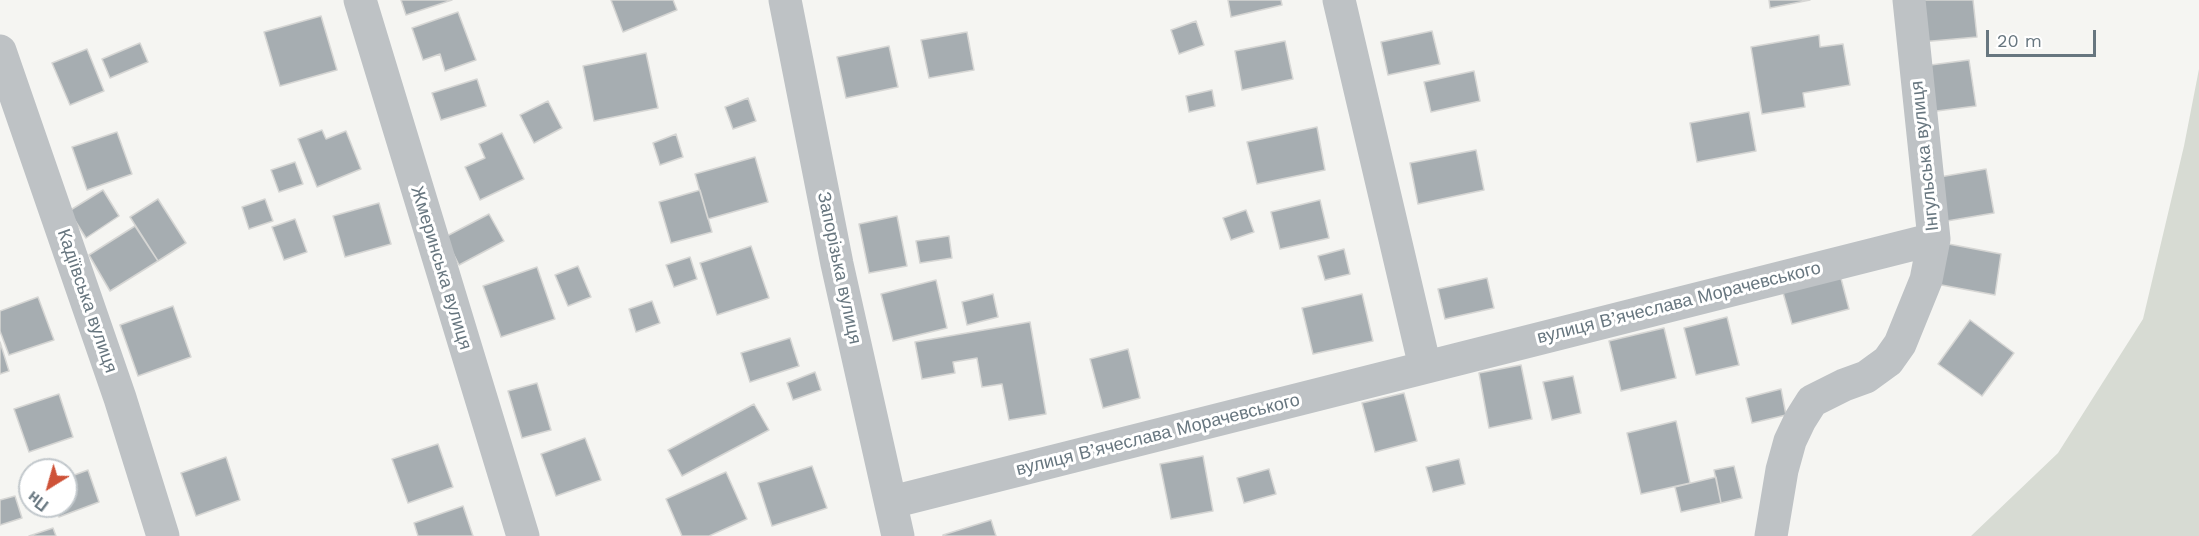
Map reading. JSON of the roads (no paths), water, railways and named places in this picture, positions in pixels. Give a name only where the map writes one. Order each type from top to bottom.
[{"type":"street","name":"Жмеринська вулиця","points":[[360,0],[523,536]]},
{"type":"street","name":"Запорізька вулиця","points":[[785,0],[837,264],[897,536]]},
{"type":"street","points":[[1339,0],[1425,367]]},
{"type":"street","name":"Інгульська вулиця","points":[[1771,536],[1782,470],[1790,441],[1800,420],[1812,401],[1866,377],[1888,361],[1900,344],[1926,280],[1934,239],[1909,0]]},
{"type":"street","name":"Кадіївська вулиця","points":[[3,58],[120,398],[163,536]]},
{"type":"street","name":"вулиця В’ячеслава Морачевського","points":[[891,502],[1934,239]]}]
